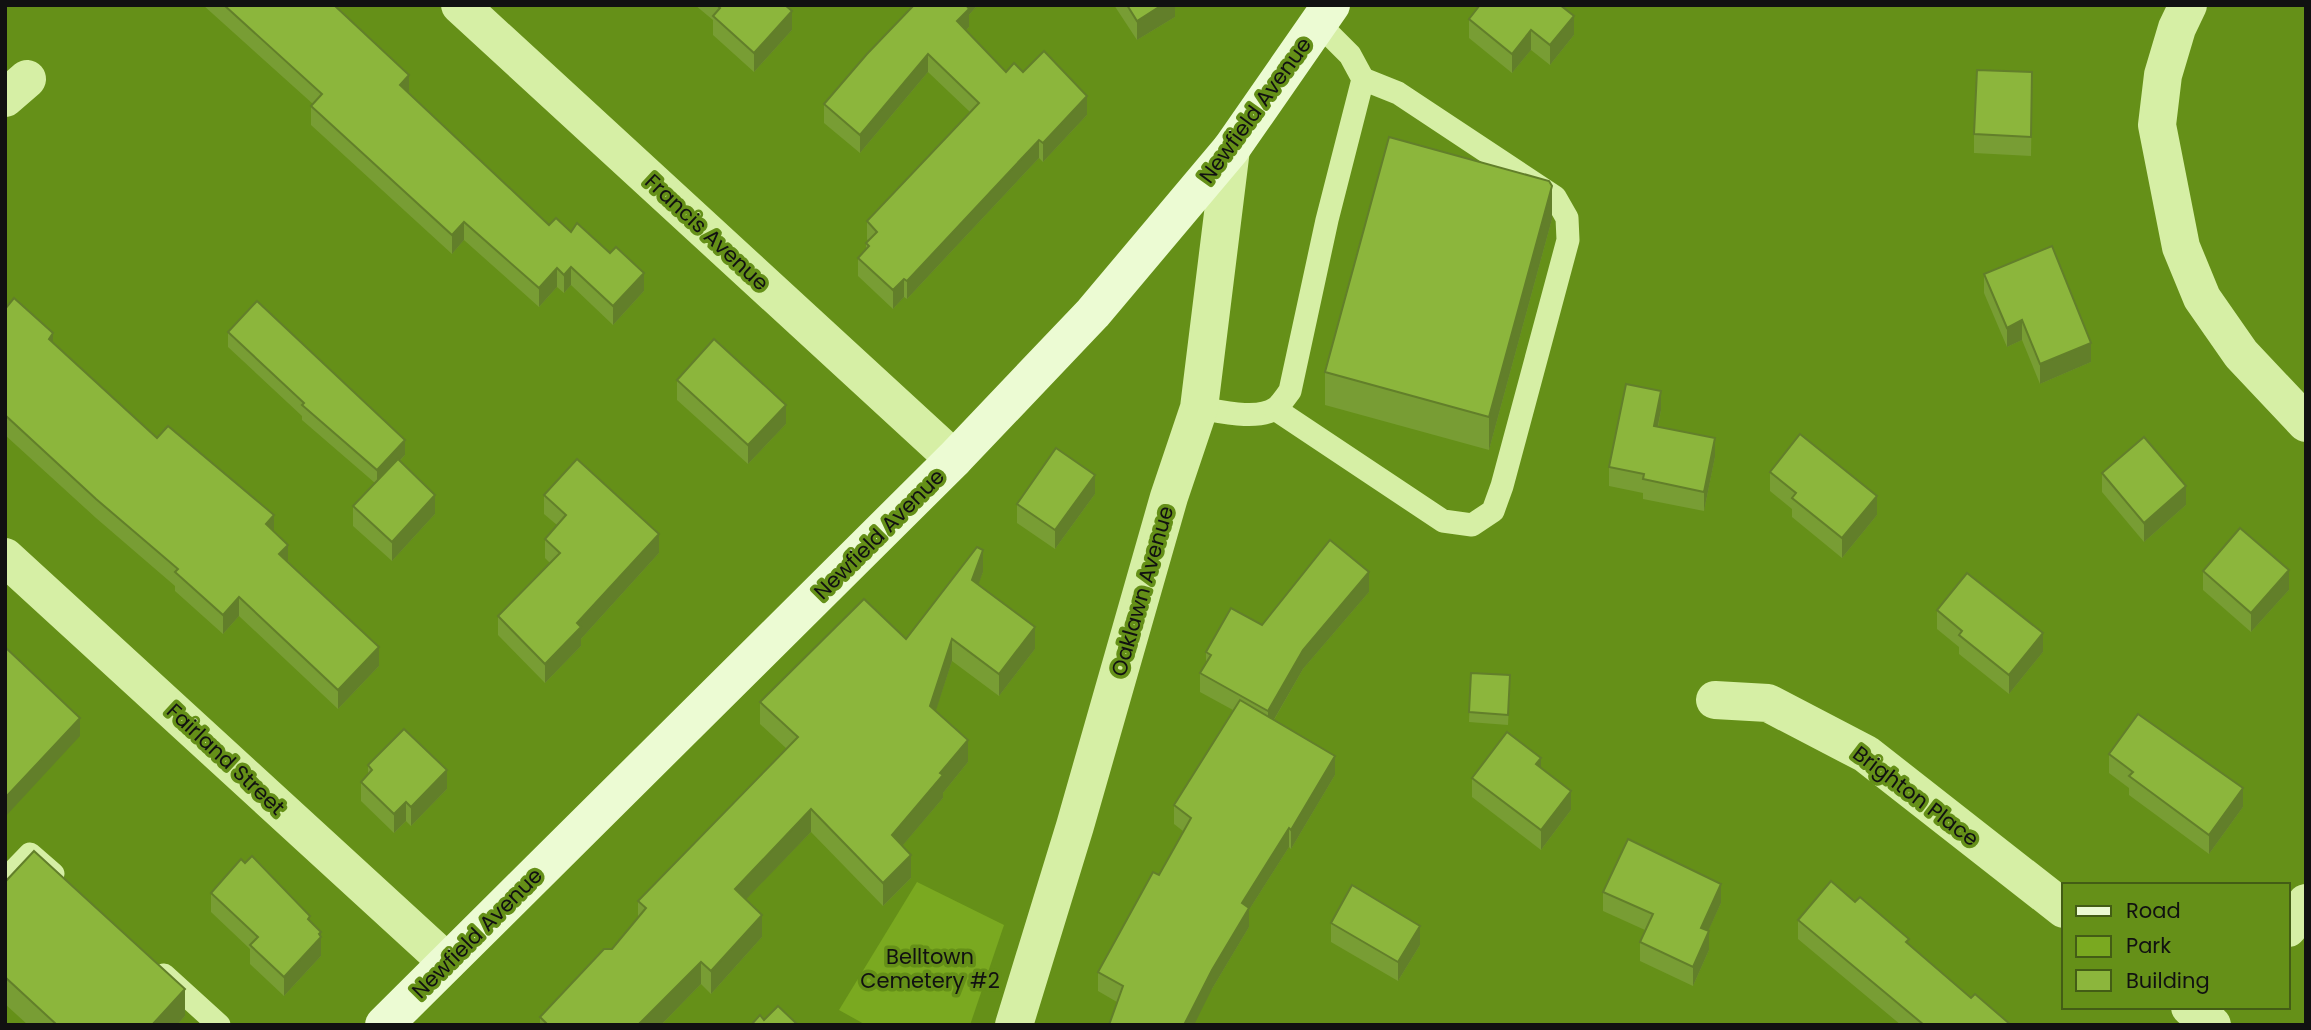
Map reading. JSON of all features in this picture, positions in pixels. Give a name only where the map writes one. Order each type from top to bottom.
[{"type":"main road","name":"Newfield Avenue","points":[[384,1025],[954,460],[1093,313],[1231,149],[1324,14]]},
{"type":"street","name":"Francis Avenue","points":[[460,5],[954,460]]},
{"type":"street","points":[[2188,5],[2177,28],[2163,75],[2157,125],[2181,247],[2202,298],[2241,354],[2306,423]]},
{"type":"street","name":"Oaklawn Avenue","points":[[1014,1025],[1075,826],[1170,496],[1199,408],[1231,149]]},
{"type":"street","name":"Fairland Street","points":[[5,556],[447,962]]},
{"type":"street","name":"Brighton Place","points":[[1715,700],[1768,703],[1866,754],[2062,907]]},
{"type":"street","points":[[2290,925],[2306,903]]},
{"type":"street","points":[[2193,1009],[2213,1025]]},
{"type":"street","points":[[2222,1025],[2233,1009]]},
{"type":"lane","points":[[1275,409],[1443,521],[1472,525],[1493,511],[1502,486],[1568,240],[1567,218],[1555,197],[1398,93],[1363,79],[1324,14]]},
{"type":"lane","points":[[1199,408],[1233,414],[1253,414],[1275,409],[1290,391],[1327,220],[1363,79]]},
{"type":"lane","points":[[5,880],[30,854],[70,890]]},
{"type":"lane","points":[[149,962],[219,1025]]},
{"type":"green space","name":"Belltown Cemetery #2","points":[[917,882],[1004,925],[970,1025],[866,1025],[839,1010]]},
{"type":"building","points":[[224,5],[334,5],[409,75],[400,85],[549,225],[556,218],[571,232],[577,223],[610,253],[616,247],[644,273],[613,306],[571,267],[564,275],[557,268],[539,288],[464,222],[452,235],[311,106],[322,94]]},
{"type":"building","points":[[717,5],[785,5],[792,11],[754,53],[713,16],[720,8]]},
{"type":"building","points":[[914,5],[966,5],[969,9],[957,21],[1006,72],[1014,63],[1023,72],[1044,51],[1087,96],[1043,143],[1039,140],[907,281],[904,279],[893,290],[858,258],[869,246],[866,243],[877,232],[867,221],[979,103],[928,54],[860,135],[824,104]]},
{"type":"building","points":[[1127,5],[1162,5],[1137,21]]},
{"type":"building","points":[[1480,5],[1560,5],[1574,16],[1550,45],[1531,30],[1512,54],[1469,19]]},
{"type":"building","points":[[1977,70],[2032,72],[2031,137],[1974,134]]},
{"type":"building","points":[[1389,137],[1549,181],[1552,186],[1489,417],[1325,372]]},
{"type":"building","points":[[2052,246],[2091,343],[2040,364],[2022,320],[2007,328],[1984,274]]},
{"type":"building","points":[[14,298],[53,333],[49,339],[157,438],[168,426],[274,515],[266,524],[288,545],[279,554],[379,647],[338,690],[239,597],[223,615],[175,572],[178,569],[96,499],[5,415],[5,309]]},
{"type":"building","points":[[257,301],[405,440],[377,470],[302,405],[304,403],[228,332]]},
{"type":"building","points":[[714,339],[786,405],[748,445],[677,380]]},
{"type":"building","points":[[1626,384],[1661,391],[1654,426],[1715,438],[1704,492],[1643,479],[1644,474],[1609,467]]},
{"type":"building","points":[[1800,434],[1877,496],[1842,538],[1792,498],[1796,493],[1770,472]]},
{"type":"building","points":[[2144,437],[2186,486],[2144,523],[2102,473]]},
{"type":"building","points":[[1056,448],[1095,475],[1055,530],[1017,504]]},
{"type":"building","points":[[398,459],[435,495],[392,542],[353,506]]},
{"type":"building","points":[[577,459],[659,534],[577,623],[581,627],[545,664],[498,616],[560,553],[545,539],[566,515],[544,495]]},
{"type":"building","points":[[2240,528],[2289,570],[2251,613],[2203,571]]},
{"type":"building","points":[[1330,540],[1369,572],[1303,650],[1268,711],[1200,673],[1211,655],[1206,652],[1231,608],[1262,625]]},
{"type":"building","points":[[977,547],[983,550],[972,580],[1035,627],[999,674],[952,639],[930,706],[968,740],[940,773],[943,775],[892,835],[911,855],[883,883],[811,809],[735,889],[762,915],[711,971],[701,962],[638,1025],[548,1025],[540,1017],[604,949],[612,949],[646,908],[638,901],[798,737],[760,702],[864,599],[906,639]]},
{"type":"building","points":[[1967,573],[2043,633],[2009,675],[1959,635],[1962,631],[1937,610]]},
{"type":"building","points":[[5,647],[80,718],[5,798]]},
{"type":"building","points":[[1471,673],[1510,675],[1508,715],[1469,712]]},
{"type":"building","points":[[1240,700],[1335,756],[1291,830],[1289,828],[1242,903],[1249,908],[1212,970],[1184,1025],[1109,1025],[1123,986],[1098,972],[1153,872],[1159,875],[1191,818],[1174,805]]},
{"type":"building","points":[[2138,714],[2243,788],[2209,835],[2129,776],[2133,772],[2109,754]]},
{"type":"building","points":[[404,729],[447,770],[411,807],[406,802],[394,814],[361,782],[372,770],[368,765]]},
{"type":"building","points":[[1507,732],[1541,758],[1536,764],[1571,791],[1541,830],[1472,778]]},
{"type":"building","points":[[1628,839],[1721,884],[1701,928],[1709,931],[1693,967],[1640,942],[1653,914],[1603,892]]},
{"type":"building","points":[[34,851],[185,989],[152,1025],[57,1025],[5,977],[5,882]]},
{"type":"building","points":[[252,856],[310,916],[308,919],[321,932],[321,937],[284,977],[250,945],[258,937],[211,893],[241,859],[245,863]]},
{"type":"building","points":[[1831,881],[1855,902],[1860,897],[1909,939],[1906,942],[1971,998],[1975,994],[2011,1025],[1924,1025],[1798,920]]},
{"type":"building","points":[[1352,885],[1420,926],[1398,962],[1331,923]]},
{"type":"building","points":[[778,1006],[798,1025],[751,1025],[760,1015],[764,1020]]}]
